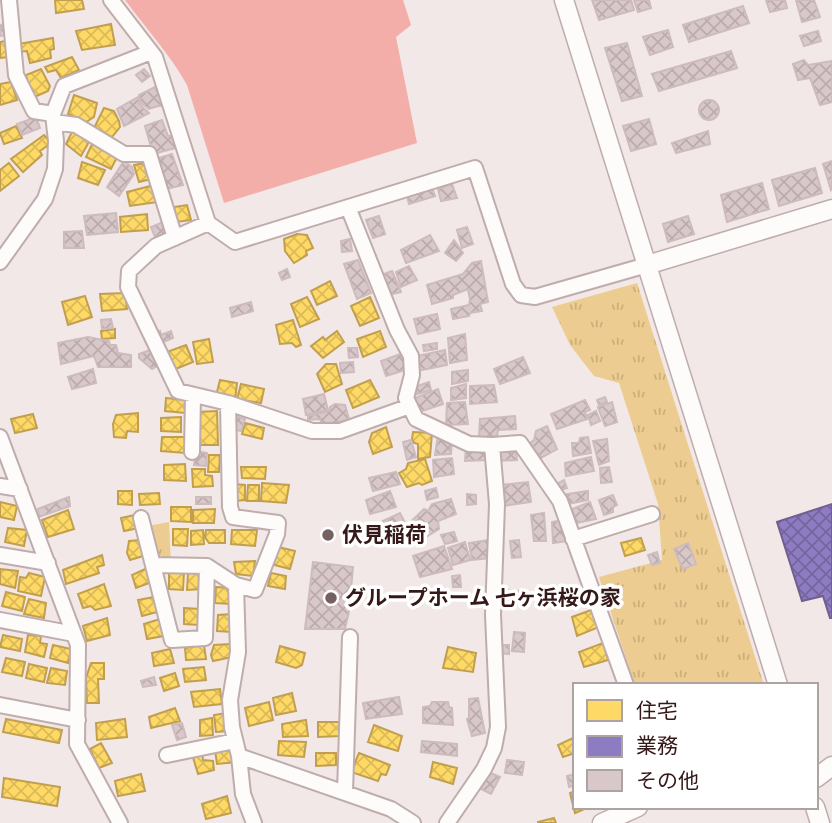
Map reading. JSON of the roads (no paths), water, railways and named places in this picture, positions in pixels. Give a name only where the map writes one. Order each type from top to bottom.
[{"type":"street","points":[[9,0],[16,75],[34,111],[76,125],[124,154],[149,154],[175,238]]},
{"type":"street","points":[[111,0],[155,57],[208,223],[235,242],[475,168],[513,284],[521,295],[536,297],[832,209]]},
{"type":"street","points":[[564,0],[777,683]]},
{"type":"street","points":[[0,262],[45,199],[55,169],[53,118],[64,86],[151,51]]},
{"type":"street","points":[[0,80],[16,75]]},
{"type":"street","points":[[348,207],[397,330],[411,356],[412,375],[406,398],[416,419],[470,444],[520,443],[560,501],[625,683]]},
{"type":"street","points":[[208,223],[156,246],[129,271],[128,287],[178,391],[228,403],[312,430],[340,431],[410,406]]},
{"type":"street","points":[[192,453],[193,395]]},
{"type":"street","points":[[153,565],[208,566],[236,585],[255,590],[277,534],[278,523],[233,517],[230,507],[228,403]]},
{"type":"street","points":[[0,437],[78,645],[77,744],[120,823]]},
{"type":"street","points":[[447,823],[484,769],[494,748],[498,727],[493,628],[497,504],[492,445]]},
{"type":"street","points":[[0,486],[20,489]]},
{"type":"street","points":[[573,538],[652,514]]},
{"type":"street","points":[[141,518],[172,640],[205,638],[208,566]]},
{"type":"street","points":[[0,555],[48,563]]},
{"type":"street","points":[[236,585],[238,652],[230,700],[232,727],[243,794],[254,823]]},
{"type":"street","points":[[0,620],[74,634]]},
{"type":"street","points":[[345,792],[350,636]]},
{"type":"street","points":[[0,705],[78,720]]},
{"type":"street","points":[[167,755],[237,748],[391,809],[413,823]]},
{"type":"street","points":[[602,823],[634,809]]},
{"type":"place","name":"伏見稲荷","points":[[328,535]]},
{"type":"place","name":"グループホーム 七ヶ浜桜の家","points":[[331,598]]}]
